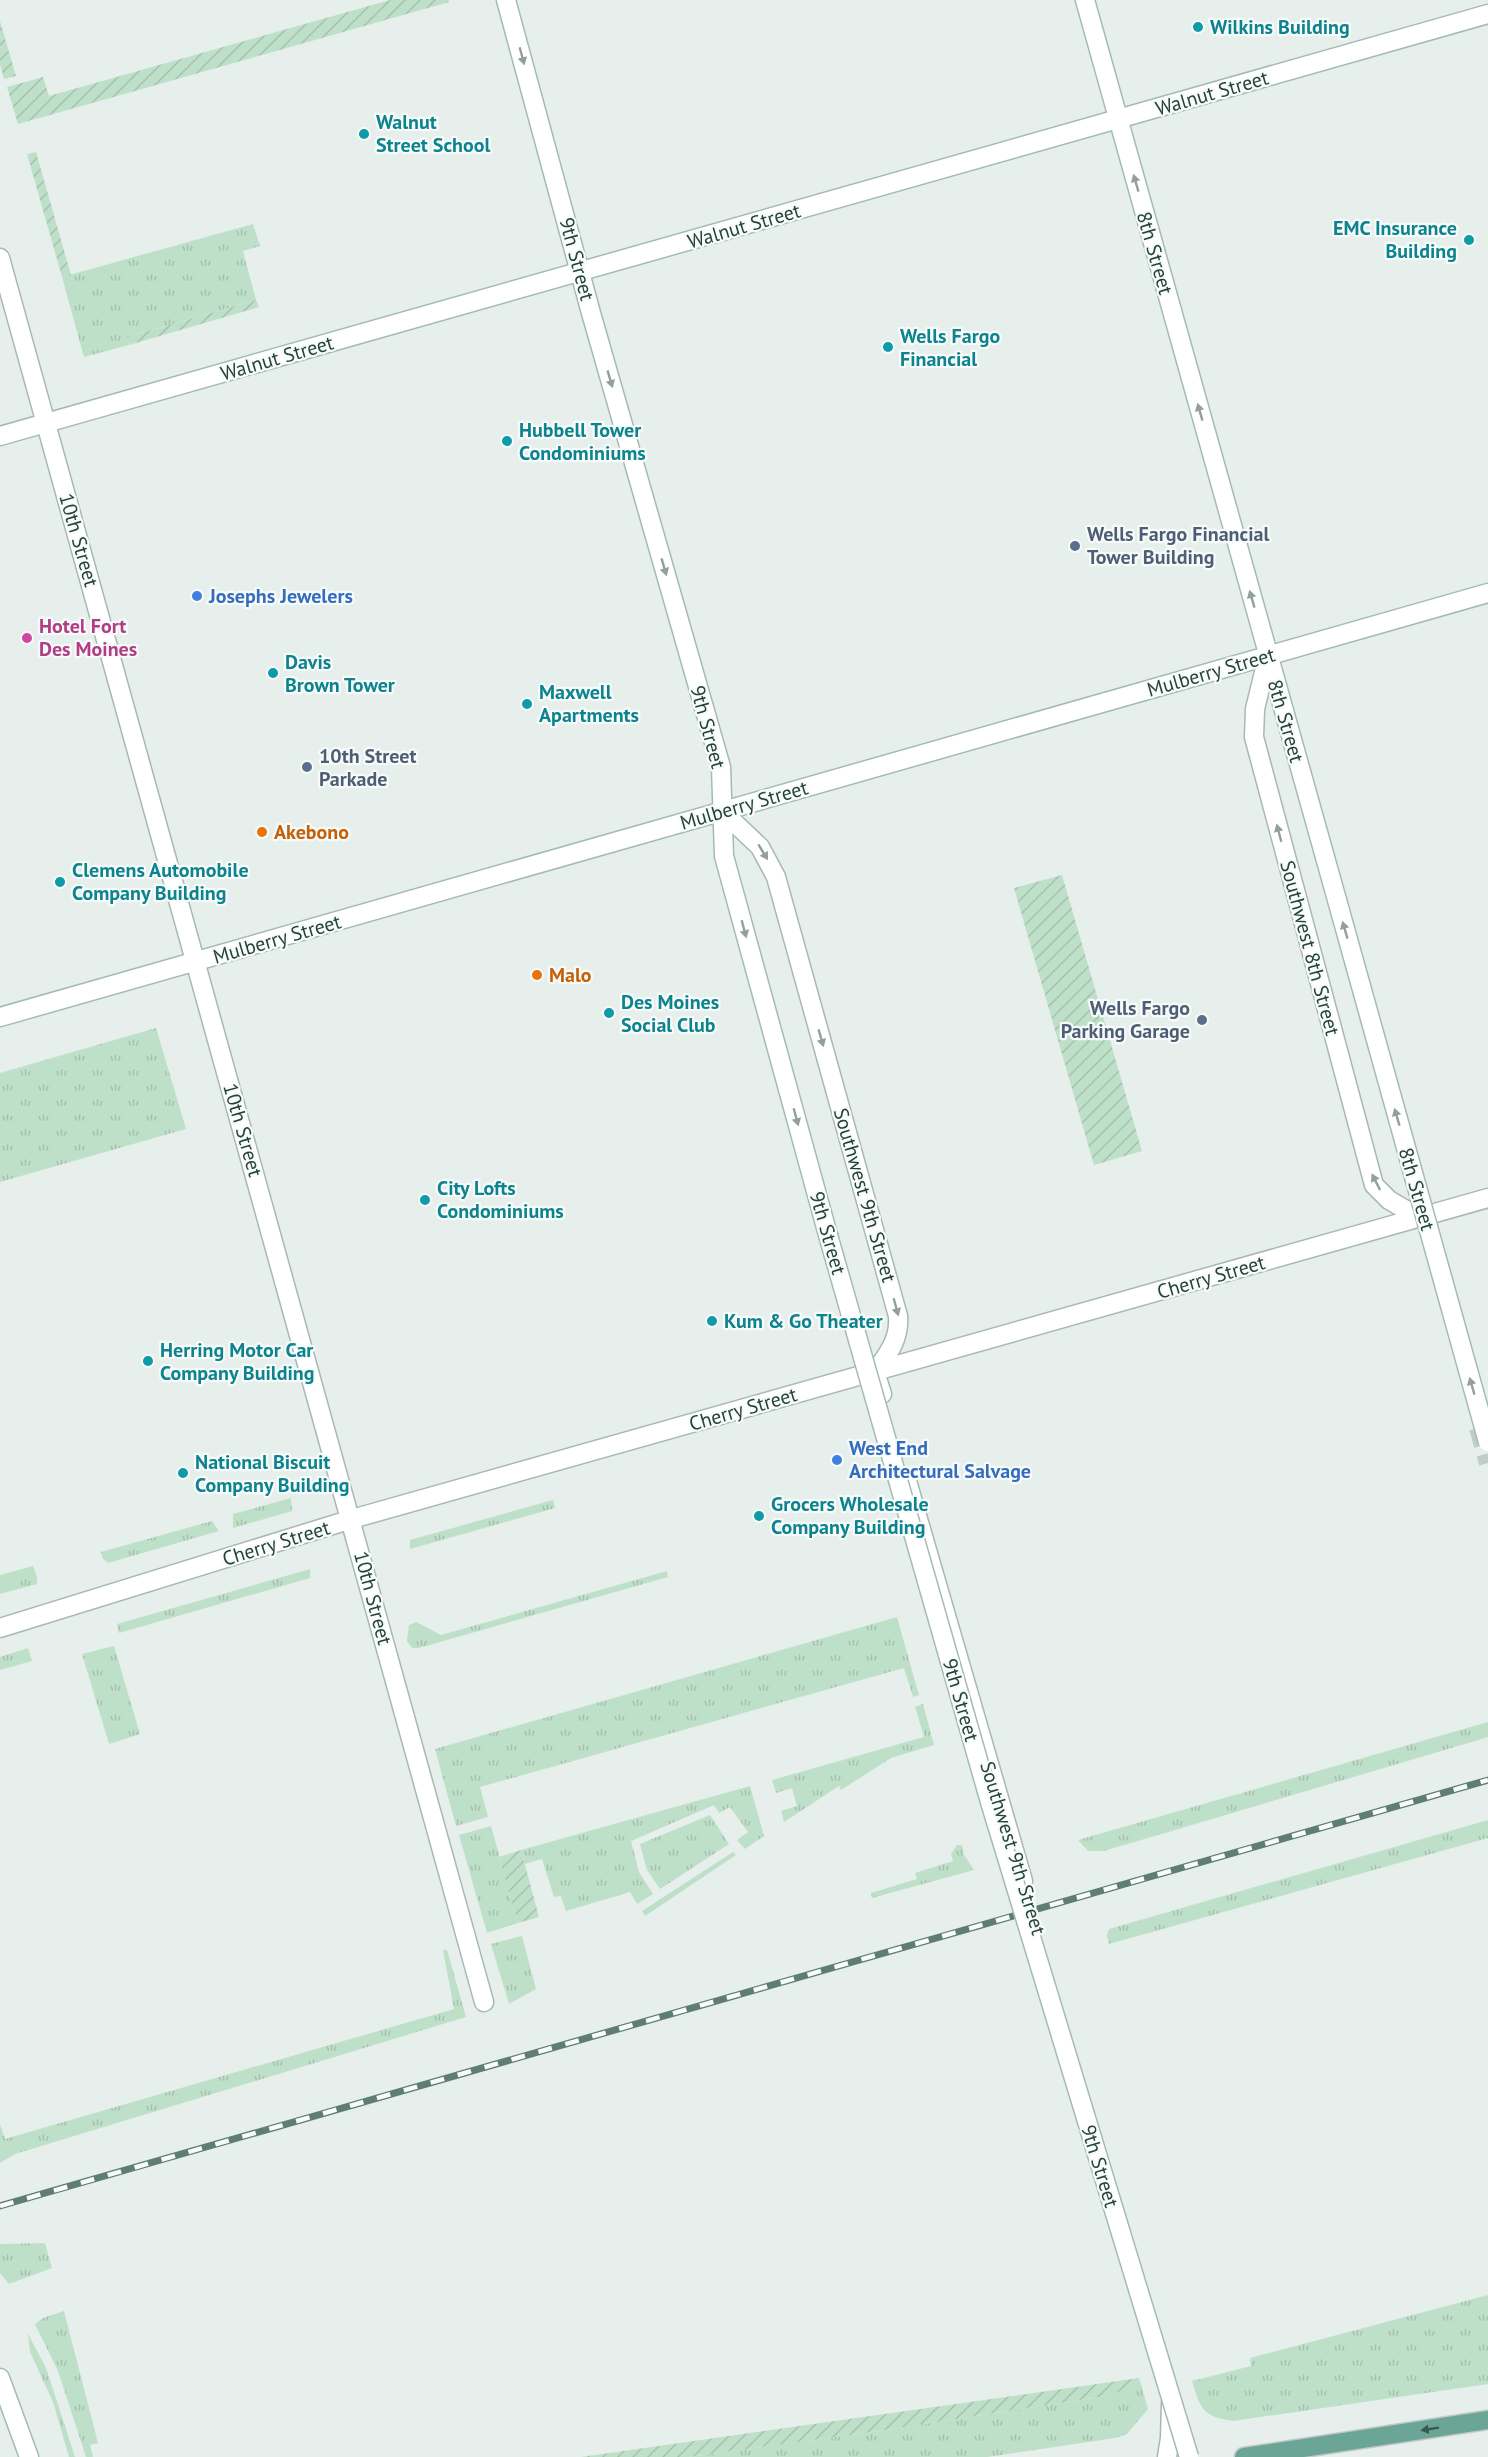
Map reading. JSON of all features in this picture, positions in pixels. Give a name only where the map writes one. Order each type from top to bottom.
[{"type":"main road","points":[[1244,2457],[1488,2420]]},
{"type":"street","name":"9th Street","points":[[506,0],[721,767],[724,856],[828,1235],[990,1802],[1189,2457]]},
{"type":"street","name":"8th Street","points":[[1085,0],[1488,1442]]},
{"type":"street","name":"Walnut Street","points":[[0,436],[1488,14]]},
{"type":"street","name":"10th Street","points":[[0,258],[352,1519],[484,2002]]},
{"type":"street","name":"Mulberry Street","points":[[0,1017],[1488,593]]},
{"type":"street","name":"Southwest 8th Street","points":[[1268,656],[1255,709],[1254,737],[1374,1185],[1389,1200],[1420,1218]]},
{"type":"street","name":"Southwest 9th Street","points":[[722,810],[760,847],[776,877],[898,1316],[899,1329],[893,1346],[875,1372],[990,1770],[1168,2366],[1172,2409],[1167,2457]]},
{"type":"street","name":"Cherry Street","points":[[0,1628],[352,1519],[1488,1198]]},
{"type":"street","points":[[0,2378],[29,2457]]},
{"type":"green space","points":[[390,0],[448,0],[449,2],[18,124],[7,87],[43,77],[49,96]]},
{"type":"green space","points":[[0,21],[16,76],[4,79],[0,64]]},
{"type":"green space","points":[[36,152],[71,275],[62,277],[27,154]]},
{"type":"green space","points":[[253,224],[260,246],[243,251],[256,300],[127,337],[129,345],[84,357],[62,277]]},
{"type":"green space","points":[[256,300],[259,307],[129,345],[127,337]]},
{"type":"green space","points":[[1062,875],[1142,1151],[1094,1165],[1014,888]]},
{"type":"green space","points":[[156,1028],[186,1129],[0,1182],[0,1073]]},
{"type":"green space","points":[[291,1498],[292,1511],[233,1528],[233,1514]]},
{"type":"green space","points":[[553,1500],[555,1508],[410,1549],[410,1540]]},
{"type":"green space","points":[[212,1521],[219,1531],[108,1563],[103,1559],[101,1552]]},
{"type":"green space","points":[[33,1566],[37,1584],[0,1594],[0,1575]]},
{"type":"green space","points":[[310,1569],[310,1578],[119,1633],[117,1624]]},
{"type":"green space","points":[[667,1571],[668,1577],[419,1648],[412,1648],[407,1641],[409,1625],[416,1622],[441,1635]]},
{"type":"green space","points":[[897,1617],[919,1695],[913,1697],[904,1668],[480,1787],[488,1817],[456,1826],[435,1749]]},
{"type":"green space","points":[[114,1646],[140,1734],[109,1744],[82,1654]]},
{"type":"green space","points":[[28,1648],[32,1661],[0,1670],[0,1657]]},
{"type":"green space","points":[[923,1704],[934,1745],[891,1758],[841,1790],[839,1786],[784,1822],[781,1811],[797,1806],[792,1788],[776,1793],[772,1780],[924,1737],[915,1707]]},
{"type":"green space","points":[[1488,1722],[1488,1737],[1104,1851],[1088,1851],[1078,1840]]},
{"type":"green space","points":[[750,1786],[764,1836],[745,1849],[737,1840],[748,1832],[730,1807],[719,1813],[714,1805],[631,1841],[639,1872],[653,1894],[637,1904],[630,1892],[566,1911],[561,1896],[554,1897],[542,1859],[525,1864],[521,1850]]},
{"type":"green space","points":[[710,1815],[729,1844],[660,1889],[647,1870],[640,1844]]},
{"type":"green space","points":[[1488,1820],[1488,1838],[1109,1944],[1107,1936],[1109,1929]]},
{"type":"green space","points":[[491,1826],[518,1923],[487,1933],[459,1835]]},
{"type":"green space","points":[[957,1845],[962,1845],[964,1855],[974,1870],[872,1898],[871,1893],[917,1879],[915,1873],[953,1861],[951,1854]]},
{"type":"green space","points":[[521,1850],[539,1917],[518,1923],[499,1857]]},
{"type":"green space","points":[[733,1852],[736,1855],[645,1916],[642,1911]]},
{"type":"green space","points":[[522,1936],[536,1989],[509,2004],[491,1944]]},
{"type":"green space","points":[[443,1950],[447,1950],[466,2017],[15,2154],[0,2163],[0,2124],[5,2139],[454,2009]]},
{"type":"green space","points":[[45,2243],[52,2268],[9,2284],[0,2273],[0,2244]]},
{"type":"green space","points":[[1488,2295],[1488,2384],[1233,2421],[1215,2417],[1204,2410],[1192,2381],[1251,2366],[1250,2358]]},
{"type":"green space","points":[[64,2311],[98,2443],[90,2445],[93,2457],[86,2457],[58,2371],[35,2324],[43,2318]]},
{"type":"green space","points":[[28,2334],[46,2368],[75,2457],[69,2457],[53,2402],[30,2352]]},
{"type":"green space","points":[[1139,2378],[1140,2381],[1112,2395],[872,2432],[689,2457],[581,2457]]},
{"type":"green space","points":[[1140,2381],[1148,2409],[1127,2434],[1115,2438],[987,2457],[689,2457],[872,2432],[1112,2395]]},
{"type":"tunnel","points":[[1478,1428],[1488,1463]]},
{"type":"railway","points":[[0,2206],[1488,1780]]},
{"type":"place","name":"Wilkins Building","points":[[1198,27]]},
{"type":"place","name":"Walnut Street School","points":[[364,134]]},
{"type":"place","name":"EMC Insurance Building","points":[[1469,240]]},
{"type":"place","name":"Wells Fargo Financial","points":[[888,347]]},
{"type":"place","name":"Hubbell Tower Condominiums","points":[[507,441]]},
{"type":"place","name":"Wells Fargo Financial Tower Building","points":[[1075,546]]},
{"type":"place","name":"Josephs Jewelers","points":[[197,596]]},
{"type":"place","name":"Hotel Fort Des Moines","points":[[27,638]]},
{"type":"place","name":"Davis Brown Tower","points":[[273,673]]},
{"type":"place","name":"Maxwell Apartments","points":[[527,704]]},
{"type":"place","name":"10th Street Parkade","points":[[307,767]]},
{"type":"place","name":"Akebono","points":[[262,832]]},
{"type":"place","name":"Clemens Automobile Company Building","points":[[60,882]]},
{"type":"place","name":"Malo","points":[[537,975]]},
{"type":"place","name":"Des Moines Social Club","points":[[609,1013]]},
{"type":"place","name":"Wells Fargo Parking Garage","points":[[1202,1020]]},
{"type":"place","name":"City Lofts Condominiums","points":[[425,1200]]},
{"type":"place","name":"Kum & Go Theater","points":[[712,1321]]},
{"type":"place","name":"Herring Motor Car Company Building","points":[[148,1361]]},
{"type":"place","name":"West End Architectural Salvage","points":[[837,1460]]},
{"type":"place","name":"National Biscuit Company Building","points":[[183,1473]]},
{"type":"place","name":"Grocers Wholesale Company Building","points":[[759,1516]]}]
